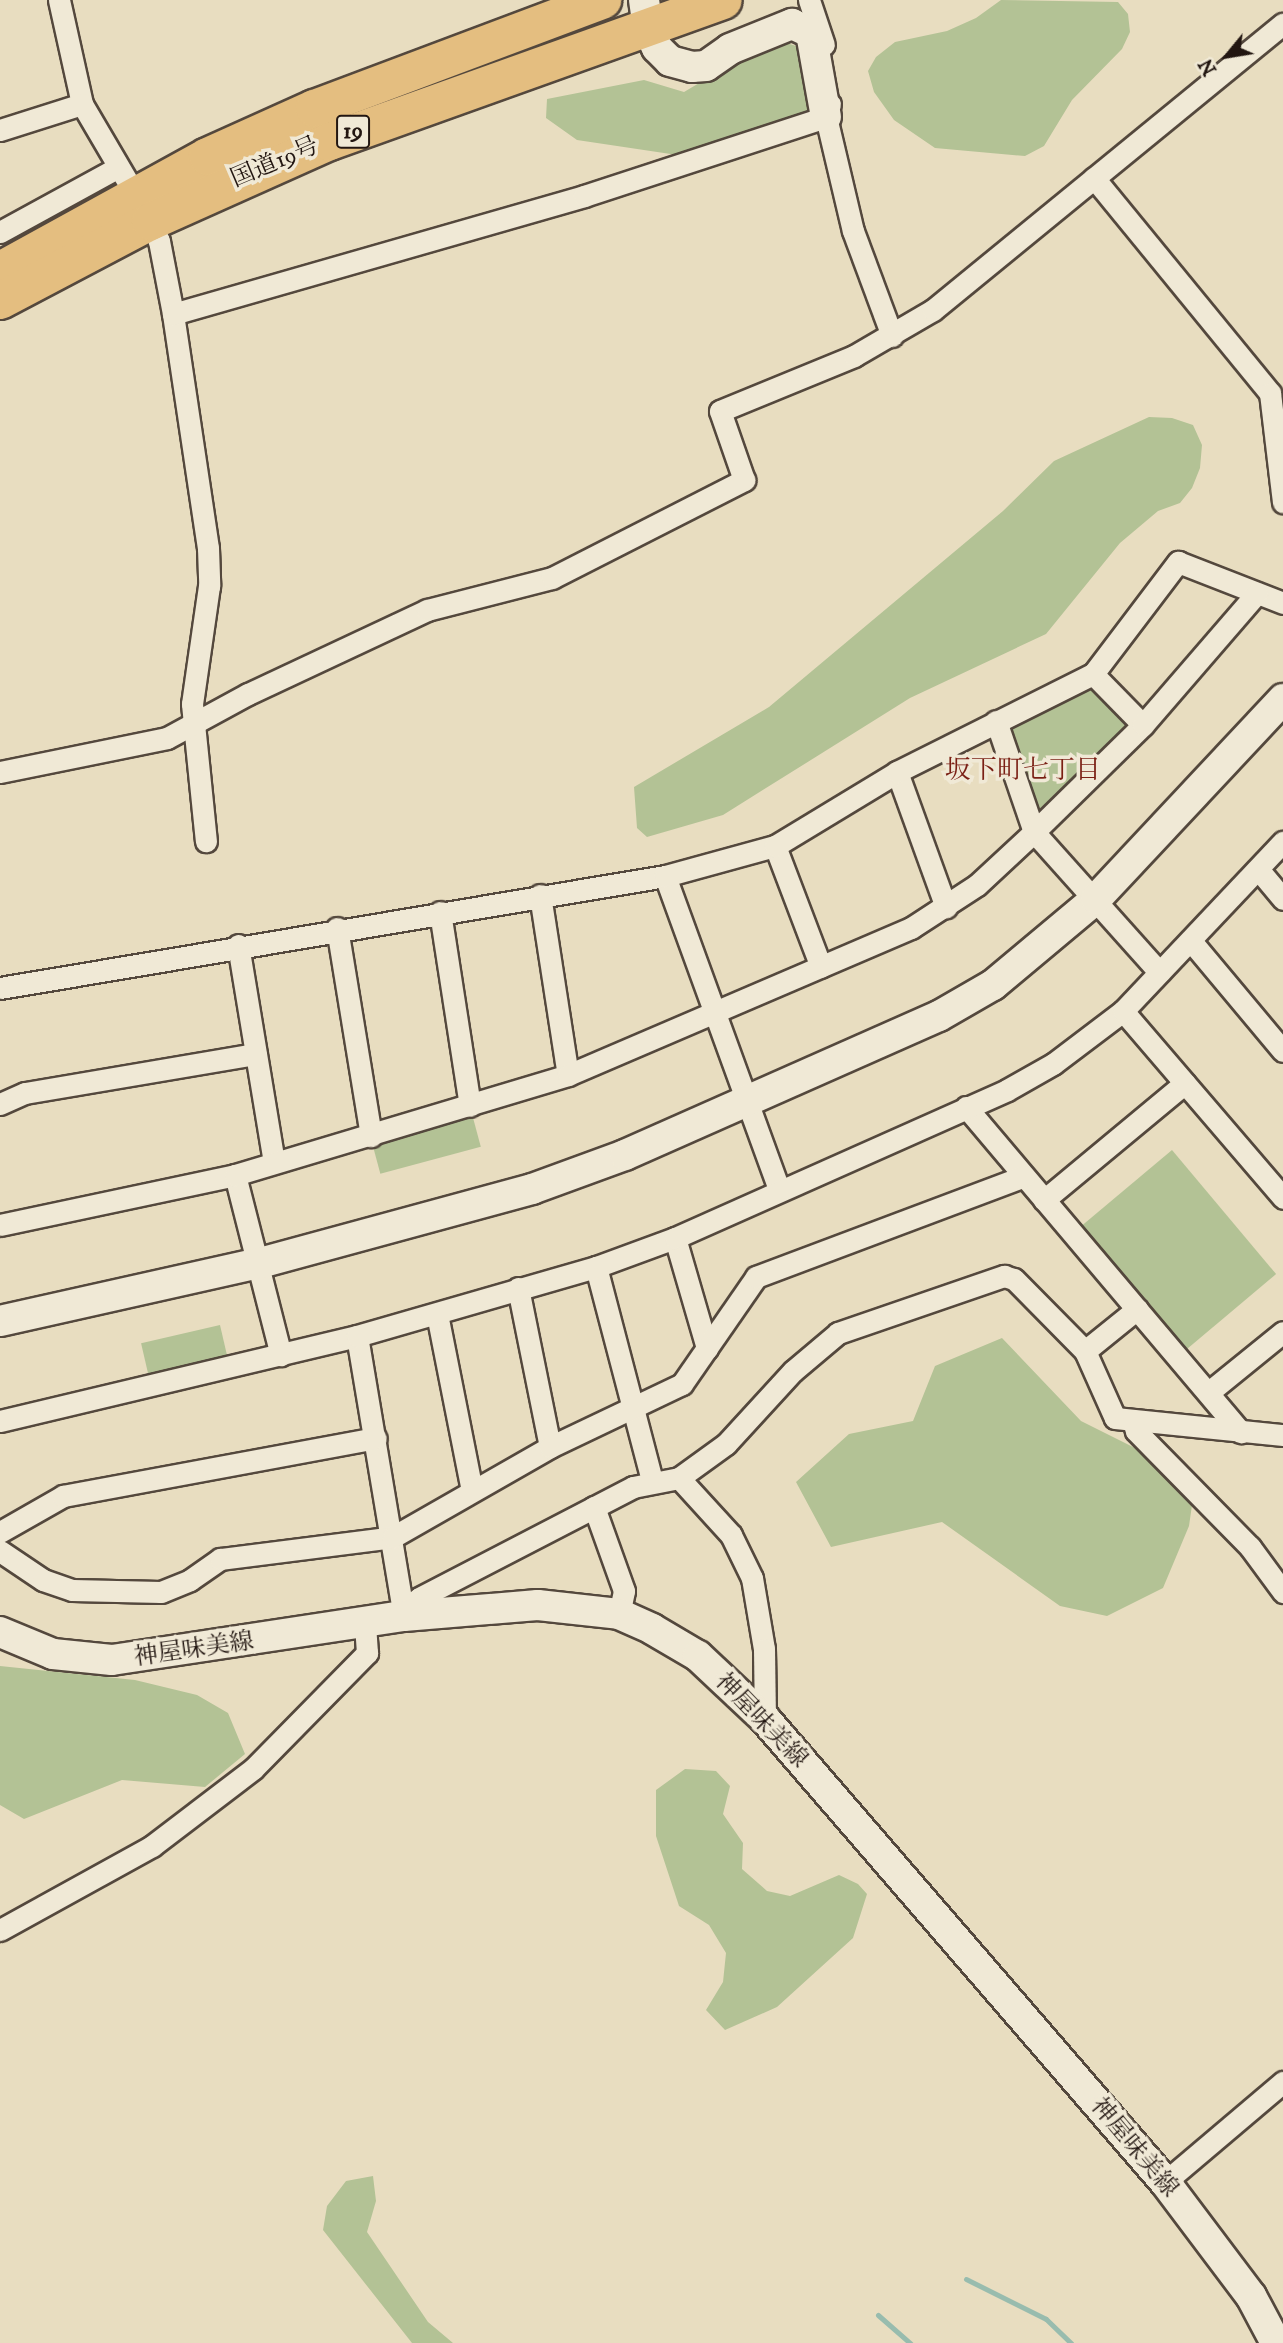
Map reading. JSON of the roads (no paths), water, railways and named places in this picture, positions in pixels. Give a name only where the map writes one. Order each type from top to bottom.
[{"type":"highway","name":"国道19号","points":[[0,270],[207,156],[314,107],[602,0]]},
{"type":"highway","name":"国道19号","points":[[0,300],[134,195],[329,141],[646,15],[722,0]]},
{"type":"street","points":[[59,0],[82,104],[159,241],[173,314],[208,548],[209,586],[192,724],[206,841]]},
{"type":"street","points":[[616,0],[646,15],[670,61],[692,67],[706,66],[730,49],[792,24],[811,33],[826,117],[853,230],[892,336]]},
{"type":"street","points":[[809,0],[830,73],[833,95],[826,117]]},
{"type":"street","points":[[0,772],[131,748],[167,738],[427,610],[552,578],[744,480],[720,411],[892,336],[933,310],[1283,24]]},
{"type":"street","points":[[0,130],[82,104]]},
{"type":"street","points":[[173,314],[584,196],[826,117]]},
{"type":"street","points":[[1094,178],[1270,393],[1283,502]]},
{"type":"street","points":[[0,232],[134,195]]},
{"type":"street","points":[[0,988],[337,928],[665,876],[775,846],[897,772],[1093,674],[1178,562],[1283,603]]},
{"type":"street","points":[[0,1225],[235,1175],[568,1075],[911,928],[977,885],[1034,832],[1143,725],[1257,593]]},
{"type":"street","points":[[1093,674],[1143,725]]},
{"type":"street","points":[[0,1321],[260,1263],[531,1189],[615,1159],[950,1010],[1044,947],[1096,899],[1283,699]]},
{"type":"street","points":[[996,721],[1034,832],[1159,972]]},
{"type":"street","points":[[897,772],[946,906]]},
{"type":"street","points":[[0,1421],[356,1336],[596,1267],[675,1238],[966,1107],[1053,1064],[1123,1011],[1283,842]]},
{"type":"street","points":[[775,846],[821,967]]},
{"type":"street","points":[[1258,869],[1283,899]]},
{"type":"street","points":[[665,876],[779,1190]]},
{"type":"street","points":[[540,895],[568,1075]]},
{"type":"street","points":[[440,912],[470,1106]]},
{"type":"street","points":[[337,928],[371,1136]]},
{"type":"street","points":[[1191,941],[1283,1051]]},
{"type":"street","points":[[238,945],[274,1162]]},
{"type":"street","points":[[1123,1011],[1283,1198]]},
{"type":"street","points":[[0,1104],[25,1093],[256,1054]]},
{"type":"street","points":[[1044,1200],[1185,1083]]},
{"type":"street","points":[[966,1107],[1241,1432]]},
{"type":"street","points":[[235,1175],[260,1263],[281,1355]]},
{"type":"street","points":[[0,1551],[44,1580],[72,1590],[161,1591],[190,1580],[220,1559],[393,1536],[550,1447],[682,1384],[756,1277],[1024,1177]]},
{"type":"street","points":[[675,1238],[707,1348]]},
{"type":"street","points":[[596,1267],[652,1480]]},
{"type":"street","points":[[404,1616],[419,1598],[594,1507],[652,1480],[679,1478],[726,1444],[793,1371],[838,1333],[1004,1276],[1014,1279],[1085,1351],[1115,1418],[1283,1435]]},
{"type":"street","points":[[518,1288],[550,1447]]},
{"type":"street","points":[[1085,1351],[1137,1309]]},
{"type":"street","points":[[437,1314],[472,1490]]},
{"type":"street","points":[[1209,1392],[1282,1335]]},
{"type":"street","points":[[356,1336],[393,1536],[404,1616]]},
{"type":"street","points":[[1133,1421],[1136,1431],[1250,1547],[1283,1592]]},
{"type":"street","points":[[0,1532],[63,1496],[376,1438]]},
{"type":"street","points":[[679,1478],[731,1535],[752,1578],[764,1649],[765,1719]]},
{"type":"street","points":[[594,1507],[624,1591],[619,1614]]},
{"type":"street","name":"神屋味美線","points":[[0,1632],[53,1654],[112,1660],[365,1625],[404,1616],[538,1605],[619,1614],[698,1656],[765,1719],[1165,2182],[1251,2296],[1276,2343]]},
{"type":"street","points":[[0,1930],[152,1846],[253,1769],[367,1653],[365,1625]]},
{"type":"street","points":[[1165,2182],[1283,2082]]},
{"type":"waterway","points":[[966,2279],[1046,2319],[1071,2343]]},
{"type":"waterway","points":[[878,2315],[910,2343]]},
{"type":"district","name":"坂下町七丁目","points":[[1023,771]]}]
